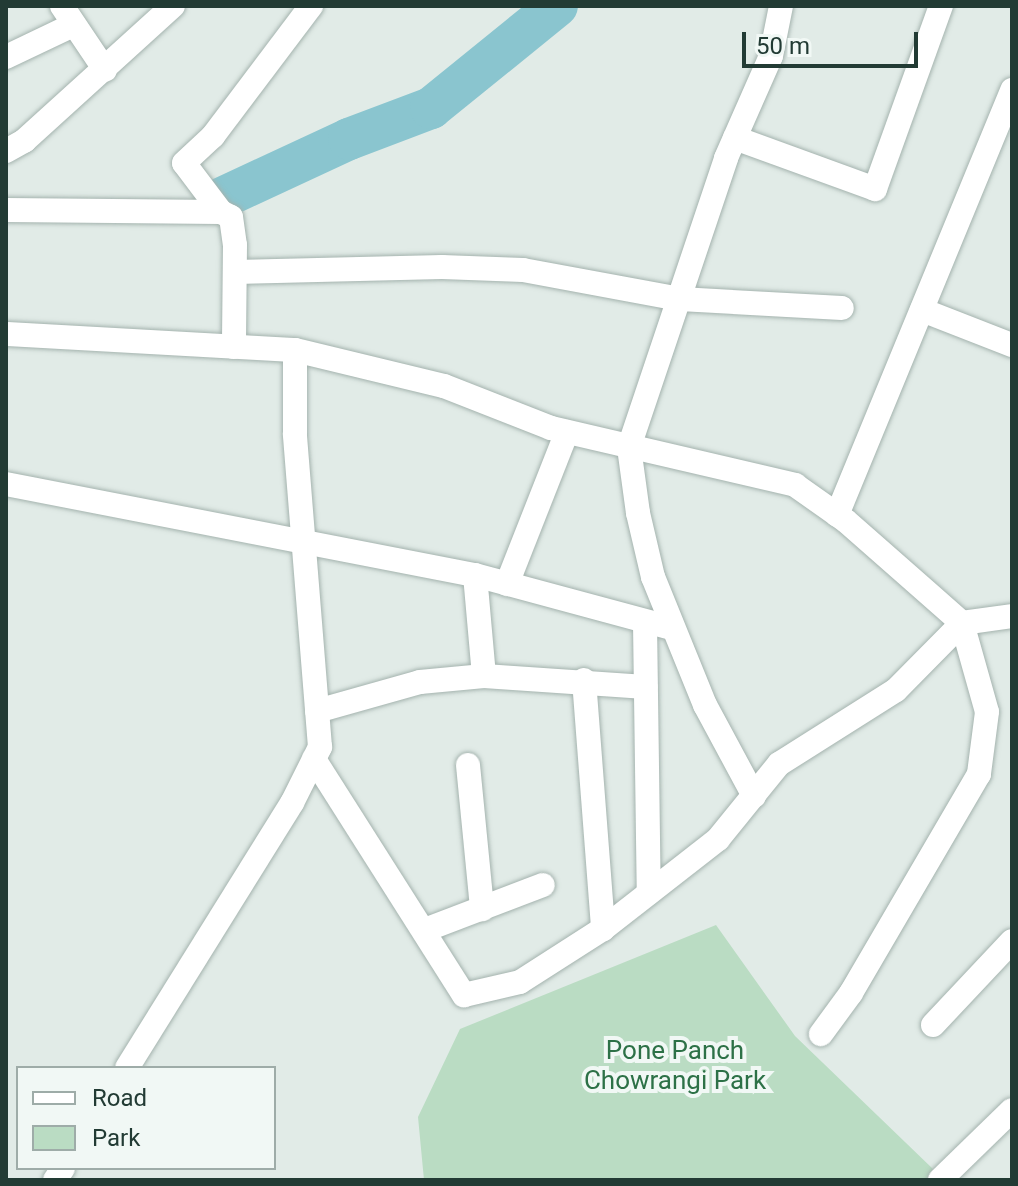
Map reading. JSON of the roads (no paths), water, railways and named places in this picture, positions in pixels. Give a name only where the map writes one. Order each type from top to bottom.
[{"type":"street","points":[[6,151],[24,141],[173,6]]},
{"type":"street","points":[[221,212],[184,163],[213,136],[311,6]]},
{"type":"street","points":[[754,796],[705,705],[653,577],[641,526],[629,447],[735,138],[771,56],[781,6]]},
{"type":"street","points":[[735,138],[875,189],[941,6]]},
{"type":"street","points":[[6,57],[68,16],[105,70]]},
{"type":"street","points":[[837,515],[1012,90]]},
{"type":"street","points":[[6,210],[221,212],[231,217],[235,272],[234,347]]},
{"type":"street","points":[[235,272],[442,267],[523,270],[680,299],[842,308]]},
{"type":"street","points":[[922,310],[1012,345]]},
{"type":"street","points":[[6,334],[295,350],[444,386],[567,432],[795,485],[837,515],[962,623],[987,712],[979,774],[851,993],[821,1034]]},
{"type":"street","points":[[128,1066],[261,855],[320,747],[295,434],[295,350]]},
{"type":"street","points":[[507,584],[567,432]]},
{"type":"street","points":[[6,484],[303,539],[475,575],[672,628]]},
{"type":"street","points":[[475,575],[484,676]]},
{"type":"street","points":[[314,759],[464,995],[520,982],[603,929],[718,839],[779,764],[896,690],[962,623],[1012,616]]},
{"type":"street","points":[[645,623],[649,893]]},
{"type":"street","points":[[317,711],[420,682],[484,676],[584,680],[646,687]]},
{"type":"street","points":[[584,680],[603,929]]},
{"type":"street","points":[[468,765],[482,909]]},
{"type":"street","points":[[425,930],[543,885]]},
{"type":"street","points":[[933,1025],[1012,941]]},
{"type":"street","points":[[940,1180],[1012,1110]]},
{"type":"waterway","points":[[222,198],[349,139],[431,108],[557,6]]},
{"type":"park label","name":"Pone Panch Chowrangi Park","points":[[675,1066]]}]
